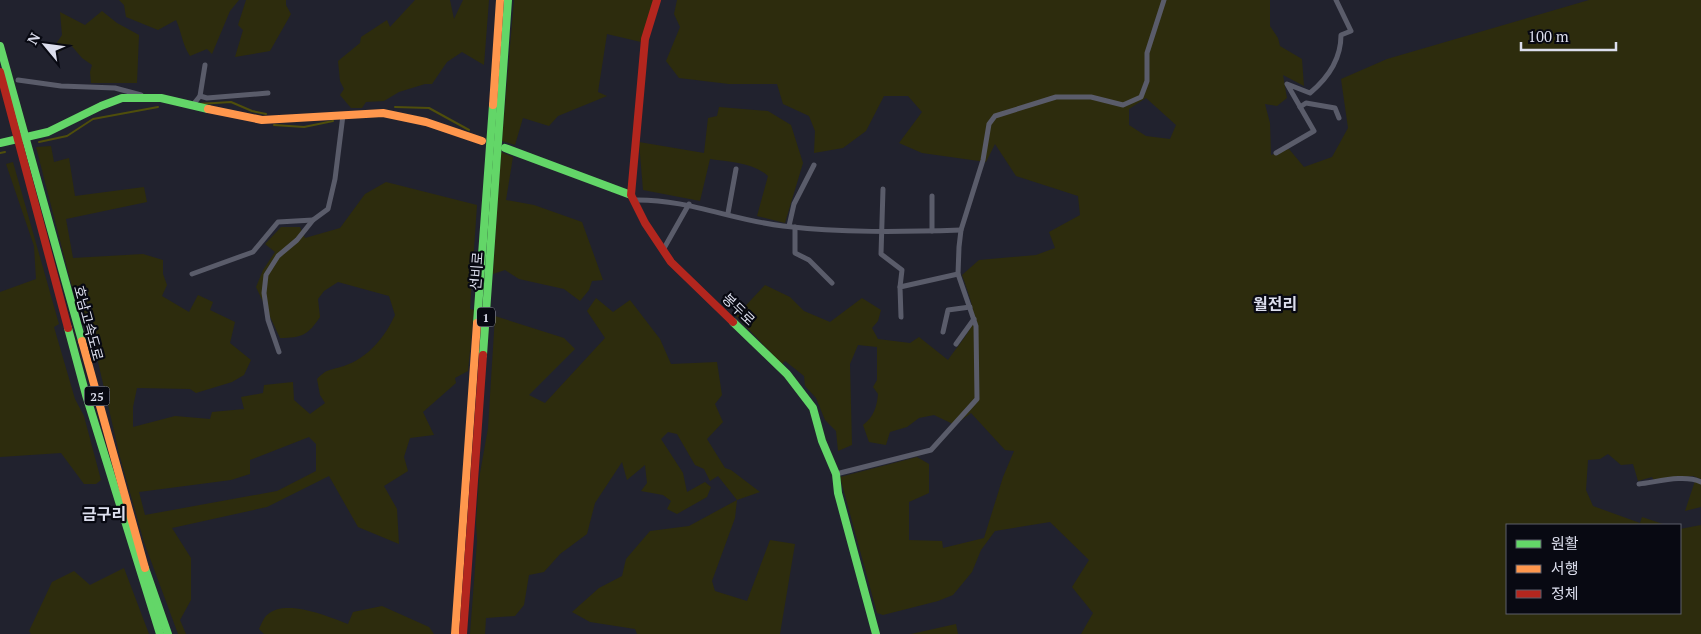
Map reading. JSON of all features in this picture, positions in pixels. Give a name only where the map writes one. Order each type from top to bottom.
[{"type":"main road","name":"선비로","points":[[455,634],[500,0]]},
{"type":"main road","name":"선비로","points":[[463,634],[508,0]]},
{"type":"main road","points":[[505,148],[633,198],[646,39],[657,0]]},
{"type":"main road","name":"호남고속도로","points":[[0,46],[20,114],[28,159],[86,395],[160,634]]},
{"type":"main road","name":"호남고속도로","points":[[0,72],[13,120],[28,159],[142,554],[168,634]]},
{"type":"main road","points":[[0,143],[45,133],[113,101],[131,97],[155,98],[249,119],[304,118],[370,112],[397,114],[426,121],[482,141]]},
{"type":"main road","name":"봉두로","points":[[633,198],[645,223],[671,262],[748,335],[796,386],[813,408],[822,441],[836,474],[838,493],[876,634]]},
{"type":"street","points":[[836,474],[931,450],[978,399],[974,319],[958,274],[961,230],[983,160],[989,124],[995,116],[1056,97],[1091,98],[1123,105],[1141,97],[1147,81],[1148,53],[1164,0]]},
{"type":"street","points":[[1276,153],[1314,131],[1288,84],[1310,93],[1324,81],[1339,53],[1341,35],[1351,31],[1336,0]]},
{"type":"street","points":[[192,107],[200,96],[204,65]]},
{"type":"street","points":[[18,80],[61,86],[114,88],[155,98]]},
{"type":"street","points":[[200,96],[207,98],[268,93]]},
{"type":"street","points":[[1300,107],[1306,103],[1335,108],[1339,118]]},
{"type":"street","points":[[279,352],[268,320],[264,293],[266,275],[278,256],[298,240],[313,220],[328,209],[335,179],[343,115]]},
{"type":"street","points":[[788,226],[794,204],[814,164]]},
{"type":"street","points":[[728,213],[736,169]]},
{"type":"street","points":[[883,189],[881,254],[902,270],[900,287],[901,318]]},
{"type":"street","points":[[932,196],[932,231]]},
{"type":"street","points":[[633,198],[662,199],[795,227],[882,232],[961,230]]},
{"type":"street","points":[[663,250],[689,204]]},
{"type":"street","points":[[192,274],[253,252],[278,222],[313,220]]},
{"type":"street","points":[[795,227],[796,253],[809,260],[832,283]]},
{"type":"street","points":[[900,287],[958,274]]},
{"type":"street","points":[[943,332],[948,310],[970,307]]},
{"type":"street","points":[[956,344],[974,319]]},
{"type":"street","points":[[1639,484],[1676,479],[1694,479],[1701,482]]},
{"type":"shaded area","points":[[119,0],[239,0],[230,11],[212,54],[207,49],[190,56],[176,20],[158,30],[126,17],[124,5]]},
{"type":"shaded area","points":[[246,0],[286,0],[286,5],[291,14],[270,51],[235,57],[243,30],[238,25]]},
{"type":"shaded area","points":[[415,0],[450,0],[454,19],[463,0],[489,0],[484,65],[462,52],[447,62],[432,84],[425,84],[399,92],[384,101],[366,102],[362,108],[351,108],[340,95],[344,89],[340,81],[338,61],[360,43],[361,37],[387,20],[390,27]]},
{"type":"shaded area","points":[[514,0],[654,0],[641,42],[607,34],[598,92],[607,96],[558,116],[549,126],[523,118],[515,145],[502,141]]},
{"type":"shaded area","points":[[677,0],[1270,0],[1270,26],[1278,38],[1280,46],[1302,59],[1304,86],[1283,75],[1287,98],[1277,106],[1265,104],[1270,123],[1271,155],[1289,149],[1304,167],[1332,157],[1348,128],[1341,79],[1387,59],[1589,0],[1701,0],[1701,479],[1693,476],[1654,480],[1652,477],[1638,481],[1633,464],[1621,465],[1608,454],[1600,459],[1588,460],[1586,490],[1593,506],[1640,523],[1642,517],[1663,524],[1506,524],[1506,614],[1681,614],[1681,529],[1701,525],[1701,634],[1081,634],[1093,613],[1072,587],[1089,560],[1050,522],[995,531],[981,550],[972,572],[953,595],[938,601],[883,615],[877,613],[840,477],[917,457],[929,464],[929,493],[909,502],[909,540],[942,541],[943,548],[984,538],[1003,477],[1014,451],[1005,450],[971,413],[955,425],[934,415],[919,418],[907,427],[890,432],[886,445],[869,442],[863,425],[872,415],[877,403],[878,394],[873,387],[877,380],[877,347],[858,345],[850,364],[852,445],[838,451],[836,431],[825,420],[816,398],[805,386],[804,376],[785,361],[782,364],[736,316],[765,285],[790,297],[804,311],[830,322],[862,298],[881,310],[878,321],[872,328],[878,339],[910,343],[919,337],[948,360],[971,328],[973,320],[971,303],[962,275],[979,260],[1036,255],[1055,248],[1049,232],[1080,215],[1078,196],[1016,176],[995,144],[986,162],[922,153],[899,143],[922,112],[908,96],[884,96],[866,131],[843,148],[814,153],[815,131],[809,116],[783,104],[777,84],[729,84],[679,78],[666,61],[680,27],[674,14]],"holes":[[[1146,98],[1176,125],[1170,139],[1146,136],[1129,125],[1129,109]]]},
{"type":"shaded area","points":[[102,11],[117,23],[139,35],[137,83],[91,83],[90,72],[92,65],[82,58],[70,44],[58,53],[50,53],[62,35],[60,12],[85,25]]},
{"type":"shaded area","points":[[719,107],[768,111],[791,125],[803,163],[785,223],[757,216],[768,176],[762,171],[741,163],[710,159],[700,201],[643,190],[639,142],[704,153],[708,118],[717,116]]},
{"type":"shaded area","points":[[51,146],[54,162],[69,158],[75,196],[144,187],[147,202],[66,219],[73,258],[143,254],[163,260],[163,274],[167,285],[162,296],[189,312],[198,295],[213,302],[210,310],[235,322],[230,343],[251,360],[244,375],[232,382],[196,393],[190,389],[137,388],[133,407],[133,427],[175,416],[210,419],[212,412],[244,409],[241,397],[263,393],[264,385],[293,382],[294,400],[310,414],[325,403],[320,395],[317,379],[326,371],[344,366],[361,358],[381,339],[395,315],[389,296],[338,282],[324,291],[318,299],[320,317],[308,332],[299,336],[280,338],[256,287],[263,270],[275,252],[265,244],[281,227],[300,227],[305,238],[340,228],[365,194],[386,182],[477,205],[470,309],[474,310],[468,371],[455,378],[456,383],[423,412],[434,435],[410,438],[404,457],[408,471],[384,486],[397,509],[399,544],[358,527],[329,476],[267,507],[172,528],[191,558],[191,600],[180,620],[186,634],[178,634],[144,542],[120,457],[98,362],[71,283],[36,147]],"holes":[[[309,437],[316,444],[316,471],[277,491],[145,515],[139,492],[231,480],[250,474],[250,460]]]},
{"type":"shaded area","points":[[501,152],[513,157],[506,200],[534,205],[582,222],[603,280],[592,281],[589,290],[580,301],[564,289],[519,279],[505,270],[493,274]]},
{"type":"shaded area","points":[[13,162],[59,324],[54,327],[75,399],[84,416],[101,480],[96,484],[84,484],[61,453],[0,457],[0,292],[36,279],[34,246],[6,164]]},
{"type":"shaded area","points":[[596,298],[613,312],[630,300],[660,339],[671,364],[717,362],[722,395],[715,404],[723,422],[707,439],[725,468],[731,470],[760,492],[737,500],[718,476],[710,481],[704,469],[695,465],[677,434],[668,432],[661,439],[683,473],[687,492],[705,482],[711,487],[707,497],[677,514],[667,509],[671,501],[663,495],[641,491],[647,483],[645,465],[627,480],[622,462],[595,503],[587,534],[560,554],[544,572],[529,575],[524,605],[515,616],[486,618],[485,634],[470,634],[477,541],[476,523],[479,479],[488,428],[495,316],[564,338],[575,349],[529,395],[545,403],[605,338],[587,311]]},
{"type":"shaded area","points":[[1695,481],[1701,484],[1701,507],[1685,511]]},
{"type":"shaded area","points":[[737,500],[735,518],[712,581],[715,591],[747,601],[770,540],[795,544],[780,634],[637,634],[635,629],[590,622],[572,612],[599,588],[622,576],[626,559],[650,531],[689,526]]},
{"type":"shaded area","points":[[124,568],[149,634],[31,634],[29,631],[52,582],[74,571],[90,585]]},
{"type":"shaded area","points":[[382,606],[429,627],[434,634],[264,634],[259,629],[267,615],[275,610],[285,608],[307,610],[348,624],[353,612]]},
{"type":"shaded area","points":[[956,624],[958,634],[911,634]]},
{"type":"waterway","points":[[198,104],[231,102],[252,111],[266,114]]},
{"type":"waterway","points":[[39,142],[67,136],[93,119],[158,107]]},
{"type":"waterway","points":[[395,107],[429,108],[469,130]]},
{"type":"waterway","points":[[274,125],[304,127],[333,121]]},
{"type":"waterway","points":[[0,153],[5,152]]},
{"type":"traffic: fast","points":[[483,355],[508,0]]},
{"type":"traffic: fast","points":[[0,46],[82,341]]},
{"type":"traffic: fast","points":[[0,143],[48,132],[122,98],[161,98],[208,109]]},
{"type":"traffic: fast","points":[[477,323],[493,105]]},
{"type":"traffic: fast","points":[[505,148],[631,195]]},
{"type":"traffic: fast","points":[[733,322],[787,374],[813,408],[822,441],[836,474],[838,493],[876,634]]},
{"type":"traffic: fast","points":[[68,328],[86,395],[160,634]]},
{"type":"traffic: fast","points":[[145,568],[168,634]]},
{"type":"traffic: slow","points":[[493,105],[500,0]]},
{"type":"traffic: slow","points":[[208,109],[262,120],[383,113],[426,122],[482,141]]},
{"type":"traffic: slow","points":[[455,634],[477,323]]},
{"type":"traffic: slow","points":[[82,341],[145,568]]},
{"type":"traffic: jam","points":[[657,0],[645,39],[631,195],[645,223],[671,262],[733,322]]},
{"type":"traffic: jam","points":[[0,72],[68,328]]},
{"type":"traffic: jam","points":[[463,634],[483,355]]},
{"type":"district","name":"월전리","points":[[1275,304]]},
{"type":"district","name":"금구리","points":[[104,514]]}]
